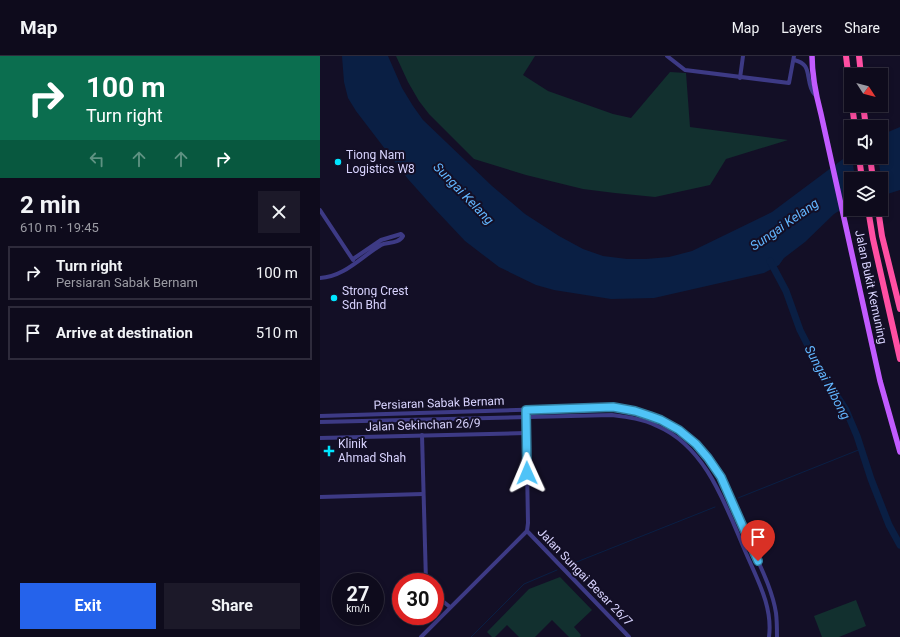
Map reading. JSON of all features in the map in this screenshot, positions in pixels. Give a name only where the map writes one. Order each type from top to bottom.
[{"type":"highway","points":[[846,56],[847,68]]},
{"type":"highway","points":[[860,56],[861,68]]},
{"type":"highway","points":[[869,216],[900,359]]},
{"type":"highway","points":[[879,216],[882,236],[900,309]]},
{"type":"main road","name":"Jalan Bukit Kemuning","points":[[812,56],[812,74],[816,96],[880,381],[900,452]]},
{"type":"street","points":[[667,56],[685,70],[789,83],[794,58],[805,65],[811,88],[816,96]]},
{"type":"street","points":[[740,78],[744,56]]},
{"type":"street","points":[[320,210],[354,261]]},
{"type":"street","points":[[320,278],[329,278],[339,274],[354,261],[381,240],[401,234],[403,236],[401,240],[382,244],[354,261]]},
{"type":"street","name":"Persiaran Sabak Bernam","points":[[320,416],[613,407],[635,411],[661,420],[679,430],[696,444],[721,477],[769,586],[776,612],[776,637]]},
{"type":"street","name":"Jalan Sungai Besar 26/7","points":[[526,410],[527,531],[629,637]]},
{"type":"street","name":"Persiaran Sabak Bernam","points":[[320,422],[612,415],[633,418],[658,426],[691,450],[705,467],[714,483],[764,595],[770,622],[769,637]]},
{"type":"street","name":"Jalan Sekinchan 26/9","points":[[320,438],[422,434],[526,433]]},
{"type":"street","points":[[422,434],[426,573]]},
{"type":"street","points":[[320,497],[423,494]]},
{"type":"street","points":[[421,637],[527,531]]},
{"type":"street","points":[[444,602],[450,607]]},
{"type":"green space","points":[[396,56],[535,56],[523,75],[548,91],[613,114],[631,118],[670,72],[686,73],[690,127],[788,140],[726,159],[710,185],[655,197],[583,189],[526,175],[474,159],[429,114],[419,101]]},
{"type":"green space","points":[[560,577],[592,610],[574,627],[581,635],[580,637],[569,637],[552,620],[535,637],[519,637],[507,625],[495,637],[492,637],[487,632],[529,589]]},
{"type":"green space","points":[[856,600],[866,626],[839,637],[822,637],[814,616]]},
{"type":"water","name":"Sungai Kelang","points":[[342,56],[388,56],[402,88],[423,120],[492,186],[525,214],[559,236],[583,249],[603,256],[627,259],[646,259],[669,257],[692,251],[772,212],[844,158],[844,164],[888,164],[888,132],[900,127],[900,190],[888,194],[888,172],[844,172],[844,208],[834,214],[805,242],[784,258],[779,265],[764,273],[654,298],[611,299],[554,290],[536,285],[499,267],[465,241],[408,179],[356,111],[348,98],[344,82]]},
{"type":"pier","points":[[853,164],[879,164],[880,172],[854,172]]},
{"type":"waterway","name":"Sungai Nibong","points":[[770,261],[786,291],[800,330],[822,373],[846,410],[889,525],[900,545]]},
{"type":"waterway","points":[[738,498],[861,449]]},
{"type":"waterway","points":[[569,565],[715,507]]},
{"type":"waterway","points":[[471,637],[524,584],[557,570]]},
{"type":"place","name":"Tiong Nam Logistics W8","points":[[338,162]]},
{"type":"place","name":"Strong Crest Sdn Bhd","points":[[334,298]]},
{"type":"place","name":"Klinik Ahmad Shah","points":[[329,451]]},
{"type":"route","points":[[527,473],[526,410],[613,407],[635,411],[661,420],[679,430],[696,444],[708,458],[721,477],[758,561]]}]
